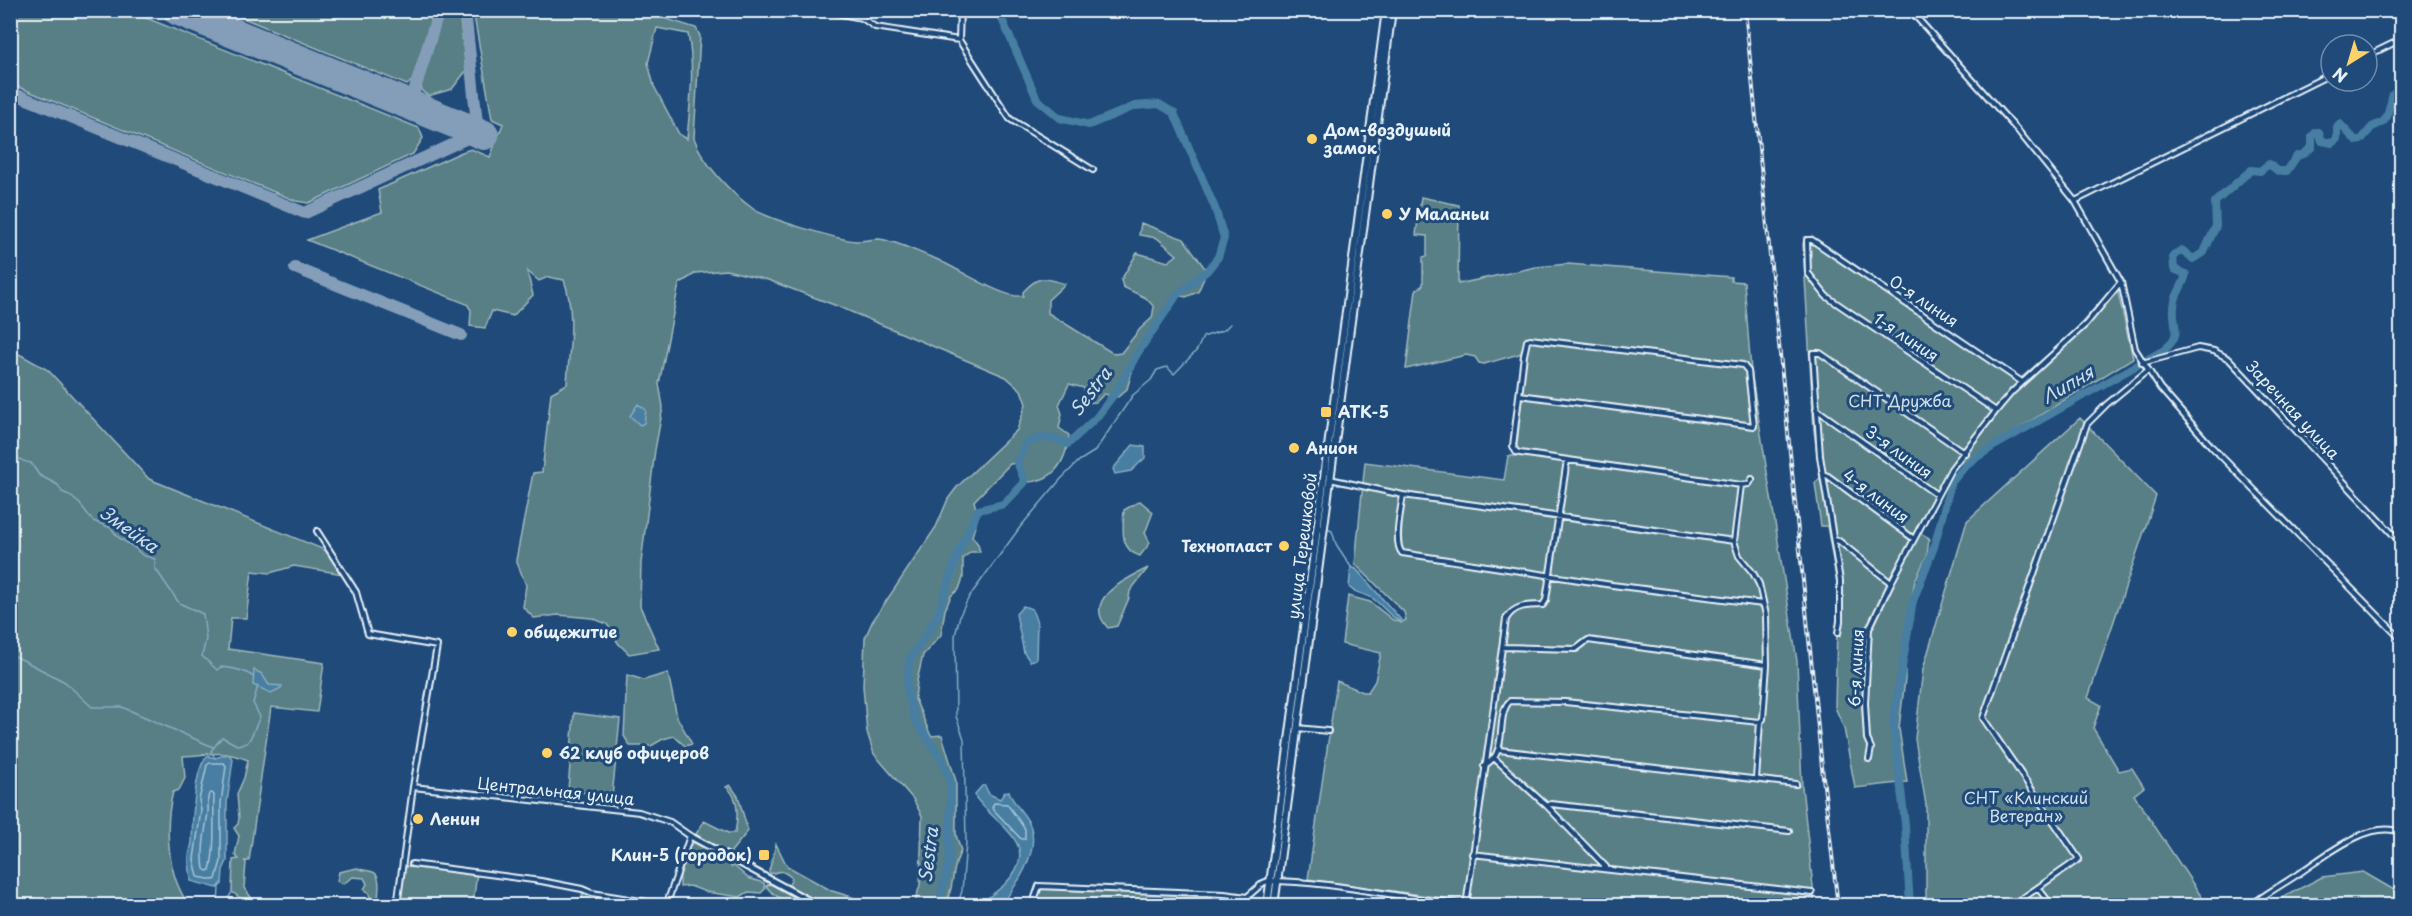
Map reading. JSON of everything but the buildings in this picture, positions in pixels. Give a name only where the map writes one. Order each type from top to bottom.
[{"type":"highway","name":"улица Терешковой","points":[[1274,906],[1274,881],[1386,10]]},
{"type":"highway","name":"улица Терешковой","points":[[1267,906],[1274,881],[1297,728],[1392,10]]},
{"type":"street","points":[[822,10],[862,18],[875,27],[959,40]]},
{"type":"street","points":[[862,18],[863,10]]},
{"type":"street","points":[[960,10],[959,40],[1010,119],[1093,170]]},
{"type":"street","points":[[1910,10],[2019,132],[2075,201],[2121,282],[2135,349],[2147,371],[2212,447],[2402,640]]},
{"type":"street","points":[[2379,50],[2402,39]]},
{"type":"street","points":[[2075,201],[2319,80]]},
{"type":"street","name":"1-я линия","points":[[1812,240],[1807,240],[1806,243],[1809,277],[1837,305],[1996,411]]},
{"type":"street","name":"0-я линия","points":[[1812,240],[2022,382]]},
{"type":"street","name":"6-я линия","points":[[1869,759],[1871,748],[1867,739],[1865,703],[1869,629],[1914,539],[1952,469],[1996,411],[2022,382],[2086,324],[2121,282]]},
{"type":"street","points":[[1520,395],[1754,426],[1748,371],[1743,365],[1530,339],[1524,355],[1514,450],[1521,453],[1741,485],[1749,484],[1752,479]]},
{"type":"street","name":"Заречная улица","points":[[2142,363],[2198,348],[2223,355],[2253,383],[2402,544]]},
{"type":"street","points":[[1838,633],[1841,586],[1823,474],[1812,356],[1820,352],[1965,453]]},
{"type":"street","points":[[2013,905],[2079,859],[1983,718],[2087,424],[2147,371]]},
{"type":"street","name":"3-я линия","points":[[1816,409],[1938,495]]},
{"type":"street","points":[[1466,905],[1506,619],[1509,614],[1525,605],[1545,603],[1568,460]]},
{"type":"street","name":"4-я линия","points":[[1823,474],[1914,539]]},
{"type":"street","points":[[1330,479],[1402,495],[1734,541]]},
{"type":"street","points":[[1741,485],[1734,541],[1739,556],[1759,584],[1767,632],[1767,664],[1756,779]]},
{"type":"street","points":[[1402,495],[1398,541],[1399,550],[1402,553],[1763,604]]},
{"type":"street","points":[[317,531],[356,592],[368,634],[437,646],[413,787],[398,906]]},
{"type":"street","points":[[1834,540],[1839,541],[1891,583]]},
{"type":"street","points":[[1503,648],[1575,650],[1588,640],[1767,664]]},
{"type":"street","points":[[1484,766],[1494,758],[1499,750],[1505,707],[1510,701],[1565,702],[1760,722]]},
{"type":"street","points":[[1297,728],[1328,730]]},
{"type":"street","points":[[1499,750],[1796,784]]},
{"type":"street","points":[[1494,758],[1547,806],[1607,868]]},
{"type":"street","name":"Центральная улица","points":[[413,787],[639,812],[669,822],[690,836]]},
{"type":"street","points":[[1547,806],[1551,804],[1789,831]]},
{"type":"street","points":[[2250,906],[2344,843],[2382,830],[2394,829],[2402,833]]},
{"type":"street","points":[[412,864],[541,881],[592,893],[666,905],[690,836],[819,906]]},
{"type":"street","points":[[1473,854],[1812,892]]},
{"type":"street","points":[[1032,906],[1039,886],[1247,897],[1263,883],[1274,881],[1478,906]]},
{"type":"street","points":[[2038,888],[2052,906]]},
{"type":"green space","points":[[473,10],[661,11],[660,17],[696,28],[700,36],[694,138],[698,148],[726,186],[759,212],[786,223],[835,237],[856,241],[879,239],[899,244],[941,261],[991,288],[1014,296],[1023,296],[1028,286],[1037,280],[1046,279],[1065,284],[1048,300],[1048,313],[1114,354],[1121,353],[1152,318],[1154,307],[1146,298],[1123,287],[1121,280],[1137,253],[1168,262],[1177,255],[1157,238],[1139,235],[1141,223],[1184,239],[1207,271],[1198,292],[1186,297],[1177,295],[1137,354],[1127,389],[1118,397],[1104,394],[1096,402],[1086,403],[1084,388],[1069,384],[1059,405],[1062,414],[1059,428],[1069,435],[1065,454],[1051,475],[1044,479],[1025,482],[1017,463],[1010,464],[974,501],[978,517],[972,536],[980,552],[971,552],[963,558],[963,578],[959,589],[951,596],[945,610],[941,635],[923,655],[915,699],[931,736],[942,735],[956,781],[956,835],[961,851],[945,905],[914,905],[920,885],[922,816],[913,799],[874,754],[867,732],[863,686],[865,638],[872,622],[936,527],[948,499],[957,487],[1017,430],[1026,404],[1021,390],[1006,377],[837,306],[768,280],[726,270],[696,273],[679,284],[659,384],[663,407],[655,450],[641,563],[640,606],[659,649],[629,654],[618,643],[607,624],[592,618],[558,615],[534,618],[523,607],[526,585],[516,560],[533,473],[542,472],[551,393],[567,384],[571,318],[564,280],[548,277],[539,281],[527,271],[533,295],[513,316],[492,311],[485,328],[470,326],[471,310],[467,304],[307,240],[382,212],[378,190],[471,149],[490,157],[503,124],[492,119]],"holes":[[[657,28],[688,34],[692,73],[687,139],[679,134],[654,86],[648,63]]]},
{"type":"green space","points":[[10,11],[129,11],[419,128],[423,138],[413,154],[313,201],[308,203],[296,201],[11,84]]},
{"type":"green space","points":[[226,11],[435,11],[414,79],[407,85]]},
{"type":"green space","points":[[443,11],[459,11],[466,71],[452,89],[428,96],[422,91],[421,86]]},
{"type":"green space","points":[[1421,197],[1459,205],[1458,284],[1536,267],[1568,264],[1731,277],[1731,281],[1744,282],[1751,371],[1797,661],[1802,787],[1815,905],[1565,906],[1471,902],[1308,879],[1337,681],[1368,692],[1375,681],[1381,653],[1342,644],[1348,596],[1370,602],[1393,620],[1401,623],[1406,620],[1404,612],[1355,564],[1365,462],[1504,480],[1508,456],[1516,456],[1526,352],[1484,364],[1479,363],[1475,357],[1466,355],[1406,369],[1416,290],[1423,285],[1423,257],[1427,256],[1427,236],[1416,235]]},
{"type":"green space","name":"СНТ Дружба","points":[[1812,236],[2021,378],[2070,336],[2116,284],[2133,358],[1962,462],[1941,491],[1920,533],[1929,538],[1927,555],[1915,581],[1905,630],[1905,679],[1899,728],[1907,782],[1855,788],[1844,728],[1835,707],[1838,588],[1827,526],[1821,526],[1815,483],[1820,478],[1814,430],[1803,244],[1804,240]]},
{"type":"green space","points":[[10,349],[48,370],[149,479],[325,550],[343,574],[294,566],[270,573],[252,571],[246,618],[231,618],[228,649],[324,663],[317,712],[271,707],[249,861],[244,861],[246,862],[244,888],[251,897],[247,903],[232,892],[233,860],[239,859],[235,855],[239,836],[234,828],[239,818],[237,794],[248,760],[216,754],[183,756],[185,778],[179,790],[173,792],[170,805],[169,850],[176,880],[189,905],[11,905]]},
{"type":"green space","name":"СНТ «Клинский Ветеран»","points":[[2080,418],[2156,496],[2088,698],[2101,705],[2093,728],[2119,771],[2132,768],[2144,787],[2134,795],[2207,905],[1926,905],[1926,805],[1915,739],[1923,669],[1967,521]]},
{"type":"green space","points":[[1140,501],[1153,512],[1145,533],[1150,543],[1140,556],[1128,549],[1123,531],[1124,510]]},
{"type":"green space","points":[[1148,568],[1130,591],[1117,626],[1108,628],[1101,618],[1100,608],[1103,599],[1119,584]]},
{"type":"green space","points":[[668,673],[677,717],[692,744],[685,746],[674,736],[651,746],[630,746],[624,736],[627,675],[644,680]]},
{"type":"green space","points":[[574,713],[620,719],[612,797],[568,790]]},
{"type":"green space","points":[[730,785],[738,796],[748,831],[729,854],[714,848],[696,834],[704,821],[728,833],[735,833],[737,808],[734,796],[726,787]]},
{"type":"green space","points":[[694,842],[728,860],[731,867],[734,866],[748,878],[764,883],[765,889],[761,893],[748,892],[740,897],[706,892],[690,886],[680,887],[680,872],[685,864],[683,860],[690,845]]},
{"type":"green space","points":[[776,844],[787,866],[832,891],[852,897],[865,905],[825,907],[799,905],[775,895],[766,886],[771,883],[786,891],[792,878],[781,872],[770,874]]},
{"type":"green space","points":[[412,864],[477,872],[473,905],[400,906],[404,870]]},
{"type":"green space","points":[[357,868],[371,871],[378,877],[378,905],[364,905],[370,898],[369,893],[364,889],[367,884],[364,878],[353,877],[343,884],[337,881],[339,872]]},
{"type":"green space","points":[[2363,872],[2401,894],[2401,905],[2268,905],[2322,877]]},
{"type":"green space","points":[[1040,889],[1127,891],[1246,899],[1245,906],[1034,906]]},
{"type":"green space","points":[[583,890],[666,906],[581,906]]},
{"type":"water","points":[[638,404],[646,410],[644,423],[640,425],[630,416]]},
{"type":"water","points":[[1133,445],[1145,447],[1145,458],[1131,471],[1115,474],[1113,469]]},
{"type":"water","points":[[1351,567],[1356,569],[1402,621],[1392,616],[1372,598],[1349,587]]},
{"type":"water","points":[[1023,606],[1032,609],[1037,623],[1036,659],[1030,661],[1024,653],[1016,614]]},
{"type":"water","points":[[254,670],[262,674],[269,685],[282,686],[281,688],[271,693],[253,685]]},
{"type":"water","points":[[228,754],[233,759],[227,803],[227,861],[223,870],[222,884],[217,888],[191,881],[189,855],[195,796],[203,762],[208,756],[215,758]]},
{"type":"water","points":[[982,786],[985,786],[989,794],[1000,799],[1005,792],[1009,791],[1029,823],[1033,838],[1025,869],[1001,905],[980,905],[1005,884],[1016,870],[1020,858],[1019,848],[1005,828],[976,798],[975,794]]},
{"type":"waterway","name":"Sestra","points":[[938,906],[949,861],[951,783],[942,760],[915,720],[907,691],[909,661],[937,617],[957,556],[978,510],[1004,504],[1025,482],[1017,462],[1026,443],[1047,438],[1068,444],[1096,418],[1118,389],[1137,354],[1177,295],[1207,271],[1218,257],[1224,238],[1215,208],[1174,113],[1159,104],[1135,106],[1089,125],[1060,118],[1037,99],[998,10]]},
{"type":"waterway","name":"Липня","points":[[1910,906],[1905,824],[1893,721],[1913,601],[1934,547],[1951,483],[1967,464],[1994,446],[2171,344],[2176,332],[2175,301],[2186,274],[2174,269],[2173,256],[2182,250],[2193,259],[2204,252],[2216,226],[2215,202],[2251,170],[2260,171],[2269,164],[2278,171],[2287,171],[2297,156],[2304,154],[2312,147],[2312,137],[2316,132],[2319,132],[2322,141],[2332,143],[2337,139],[2337,127],[2340,124],[2356,141],[2361,140],[2372,127],[2383,122],[2387,117],[2393,94],[2402,88]]},
{"type":"waterway","points":[[957,906],[962,891],[966,843],[964,739],[956,716],[955,636],[960,615],[969,597],[1021,526],[1061,479],[1079,461],[1095,451],[1133,395],[1151,380],[1157,370],[1167,367],[1174,374],[1197,350],[1203,337],[1224,330],[1230,324]]},
{"type":"waterway","name":"Змейка","points":[[10,447],[18,458],[31,463],[39,475],[58,485],[62,492],[80,504],[93,521],[111,528],[118,537],[142,555],[155,559],[155,568],[179,603],[203,614],[206,639],[202,656],[217,670],[221,667],[234,669],[253,677]]},
{"type":"waterway","points":[[1327,529],[1332,531],[1336,544],[1351,567]]},
{"type":"waterway","name":"Змейка","points":[[10,655],[65,682],[92,707],[122,707],[213,747]]},
{"type":"waterway","name":"Змейка","points":[[215,758],[211,751],[222,737],[237,745],[247,743],[249,740],[260,717],[253,703],[258,686]]},
{"type":"waterway","name":"Змейка","points":[[218,906],[219,887],[222,883]]},
{"type":"waterway","points":[[221,906],[225,904],[232,892]]},
{"type":"taxiway","points":[[410,105],[439,10]]},
{"type":"taxiway","points":[[10,92],[305,213],[478,133],[465,10]]},
{"type":"taxiway","points":[[295,268],[461,335]]},
{"type":"runway","points":[[177,10],[484,135]]},
{"type":"railway","points":[[1745,10],[1838,906]]},
{"type":"place","name":"Дом-воздушый замок","points":[[1312,139]]},
{"type":"place","name":"У Маланьи","points":[[1387,214]]},
{"type":"place","name":"АТК-5","points":[[1326,412]]},
{"type":"place","name":"Анион","points":[[1294,448]]},
{"type":"place","name":"Технопласт","points":[[1284,546]]},
{"type":"place","name":"общежитие","points":[[512,632]]},
{"type":"place","name":"62 клуб офицеров","points":[[547,753]]},
{"type":"place","name":"Ленин","points":[[418,819]]},
{"type":"place","name":"Клин-5 (городок)","points":[[764,855]]}]
